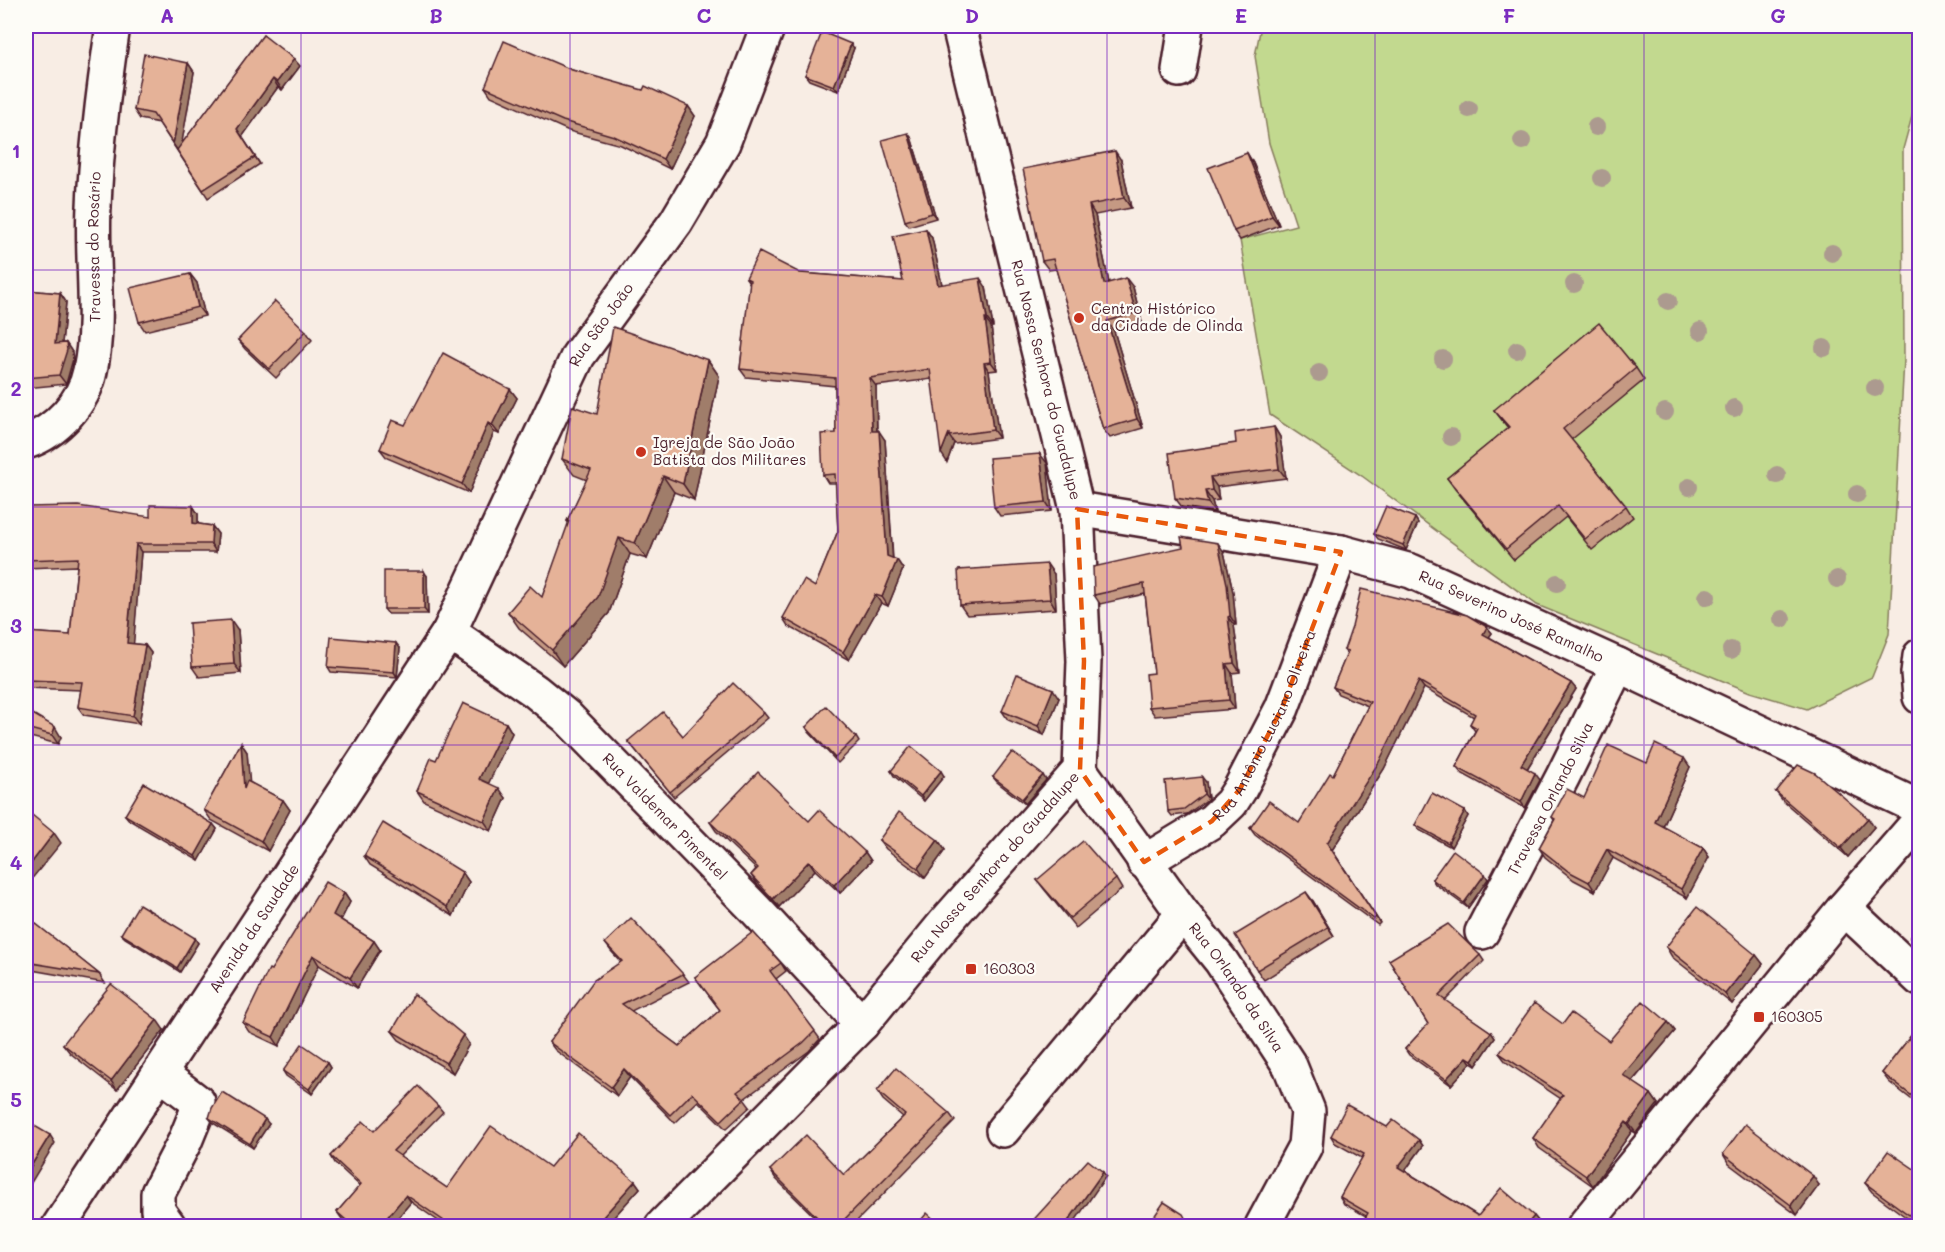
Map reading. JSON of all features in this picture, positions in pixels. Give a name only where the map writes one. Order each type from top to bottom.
[{"type":"street","name":"Travessa do Rosário","points":[[26,442],[57,425],[80,397],[90,372],[94,340],[93,208],[99,118],[113,26]]},
{"type":"street","name":"Rua São João","points":[[449,632],[578,356],[676,222],[723,143],[768,26]]},
{"type":"street","name":"Rua Nossa Senhora do Guadalupe","points":[[675,1222],[862,1024],[944,924],[1080,770],[1084,661],[1077,509],[959,26]]},
{"type":"street","points":[[1179,70],[1186,26]]},
{"type":"street","name":"Rua Severino José Ramalho","points":[[1077,509],[1341,552],[1411,571],[1618,665],[1920,808]]},
{"type":"street","name":"Rua Antônio Luciano Oliveira","points":[[1144,862],[1212,821],[1231,803],[1240,789],[1282,708],[1341,552]]},
{"type":"street","name":"Rua Valdemar Pimentel","points":[[449,632],[536,691],[567,717],[754,909],[862,1024]]},
{"type":"street","name":"Avenida da Saudade","points":[[59,1227],[449,632]]},
{"type":"street","points":[[1920,656],[1918,673],[1920,697]]},
{"type":"street","name":"Travessa Orlando Silva","points":[[1482,932],[1618,665]]},
{"type":"street","name":"Rua Orlando da Silva","points":[[1080,770],[1144,862],[1221,961],[1290,1066],[1308,1111],[1305,1146],[1262,1227]]},
{"type":"street","points":[[1584,1227],[1844,909],[1920,820]]},
{"type":"street","points":[[1844,909],[1920,979]]},
{"type":"street","points":[[1003,1131],[1183,914]]},
{"type":"street","points":[[160,1073],[198,1102],[196,1114],[185,1141],[158,1193],[158,1211],[169,1227]]},
{"type":"highlighted area","points":[[1077,509],[1341,552],[1282,708],[1240,789],[1212,821],[1144,862],[1080,770],[1084,661]]},
{"type":"green space","points":[[1261,26],[1919,26],[1919,91],[1903,149],[1904,360],[1889,634],[1872,677],[1807,709],[1750,692],[1537,605],[1362,476],[1270,415],[1240,240],[1296,225],[1269,143],[1255,56]]},
{"type":"building","points":[[822,32],[851,44],[834,86],[805,75]]},
{"type":"building","points":[[263,35],[294,59],[277,82],[273,79],[237,129],[255,157],[203,190],[177,150]]},
{"type":"building","points":[[504,41],[572,70],[643,90],[645,86],[688,106],[663,159],[614,136],[563,121],[485,87]]},
{"type":"building","points":[[144,54],[188,63],[173,144],[153,114],[134,110]]},
{"type":"building","points":[[908,133],[932,213],[905,221],[882,140]]},
{"type":"building","points":[[1115,151],[1124,198],[1089,205],[1104,284],[1126,278],[1136,313],[1107,321],[1137,419],[1103,429],[1053,259],[1042,261],[1023,169]]},
{"type":"building","points":[[1247,153],[1272,216],[1234,231],[1208,168]]},
{"type":"building","points":[[926,229],[938,285],[980,278],[991,362],[984,363],[993,430],[949,436],[949,433],[941,453],[930,369],[870,378],[872,431],[879,431],[887,556],[897,560],[882,597],[875,595],[843,652],[783,618],[804,580],[815,587],[838,531],[835,474],[823,475],[821,434],[836,433],[835,378],[740,369],[750,280],[746,278],[759,252],[800,273],[903,281],[893,236]]},
{"type":"building","points":[[190,274],[198,307],[139,322],[130,288]]},
{"type":"building","points":[[26,290],[60,293],[55,344],[66,343],[67,350],[59,375],[26,378]]},
{"type":"building","points":[[275,301],[306,331],[269,369],[238,340]]},
{"type":"building","points":[[1599,323],[1636,368],[1563,429],[1626,506],[1585,539],[1558,506],[1506,549],[1447,478],[1509,427],[1494,410]]},
{"type":"building","name":"Igreja de São João Batista dos Militares","points":[[613,327],[708,360],[683,484],[663,476],[635,543],[619,538],[598,597],[552,650],[508,612],[530,586],[542,597],[569,521],[567,521],[591,470],[562,459],[572,406],[597,414]]},
{"type":"building","points":[[443,353],[510,389],[492,425],[488,423],[462,484],[380,449],[392,420],[405,425]]},
{"type":"building","points":[[1274,427],[1279,469],[1210,477],[1212,490],[1205,491],[1208,503],[1175,498],[1169,453],[1236,443],[1235,433]]},
{"type":"building","points":[[1040,454],[1046,502],[994,507],[989,458]]},
{"type":"building","points":[[150,505],[193,506],[193,523],[212,526],[211,544],[136,544],[127,643],[145,645],[133,716],[78,707],[82,682],[26,680],[26,632],[70,635],[78,558],[26,560],[26,507],[78,506],[150,517]]},
{"type":"building","points":[[1386,506],[1415,518],[1403,545],[1374,534]]},
{"type":"building","points":[[1181,537],[1218,543],[1227,584],[1230,616],[1228,617],[1234,663],[1226,664],[1229,700],[1149,707],[1146,674],[1154,673],[1144,584],[1094,595],[1093,567],[1183,547]]},
{"type":"building","points":[[1047,564],[1050,599],[960,605],[958,570]]},
{"type":"building","points":[[384,571],[424,571],[424,609],[384,609]]},
{"type":"building","points":[[1361,589],[1467,615],[1487,627],[1483,634],[1571,683],[1521,765],[1535,773],[1521,802],[1456,767],[1477,728],[1470,724],[1475,714],[1419,681],[1379,762],[1327,843],[1376,917],[1374,919],[1250,828],[1269,801],[1299,823],[1330,773],[1333,775],[1370,702],[1333,687],[1348,651],[1344,650]]},
{"type":"building","points":[[231,620],[234,664],[192,667],[189,623]]},
{"type":"building","points":[[331,637],[396,643],[394,672],[328,667]]},
{"type":"building","points":[[1017,674],[1053,689],[1038,726],[1002,711]]},
{"type":"building","points":[[733,683],[764,713],[670,792],[628,741],[663,712],[683,736]]},
{"type":"building","points":[[463,703],[506,723],[479,779],[499,788],[484,821],[417,791],[431,758],[436,760]]},
{"type":"building","points":[[826,706],[856,737],[835,758],[806,727]]},
{"type":"building","points":[[26,710],[55,727],[52,735],[26,728]]},
{"type":"building","points":[[241,743],[244,789],[247,781],[283,800],[261,841],[204,810]]},
{"type":"building","points":[[1655,744],[1684,758],[1655,822],[1703,848],[1681,889],[1607,849],[1589,882],[1568,871],[1539,848],[1555,819],[1552,817],[1567,789],[1584,798],[1608,745],[1647,763]]},
{"type":"building","points":[[911,746],[941,771],[921,796],[891,771]]},
{"type":"building","points":[[1012,752],[1043,775],[1022,799],[993,777]]},
{"type":"building","points":[[1798,765],[1815,773],[1868,818],[1841,848],[1776,792]]},
{"type":"building","points":[[758,772],[809,821],[819,810],[865,852],[834,885],[809,861],[773,899],[751,875],[758,868],[710,822]]},
{"type":"building","points":[[1202,777],[1204,794],[1184,809],[1168,811],[1165,781]]},
{"type":"building","points":[[144,783],[213,824],[195,856],[125,815]]},
{"type":"building","points":[[1432,793],[1465,811],[1448,843],[1415,825]]},
{"type":"building","points":[[26,810],[54,833],[26,870]]},
{"type":"building","points":[[899,812],[938,840],[918,868],[879,840]]},
{"type":"building","points":[[383,823],[462,872],[447,907],[364,856]]},
{"type":"building","points":[[1083,841],[1116,879],[1070,918],[1037,880]]},
{"type":"building","points":[[1453,850],[1485,874],[1464,903],[1432,879]]},
{"type":"building","points":[[325,882],[344,893],[333,915],[374,941],[350,978],[313,955],[273,1037],[243,1023],[269,969],[271,970]]},
{"type":"building","points":[[1306,892],[1328,927],[1257,970],[1235,935]]},
{"type":"building","points":[[139,904],[195,938],[177,968],[121,934]]},
{"type":"building","points":[[1697,907],[1756,955],[1725,994],[1666,947]]},
{"type":"building","points":[[26,916],[99,974],[26,962]]},
{"type":"building","points":[[631,918],[683,974],[622,1004],[679,1046],[720,1010],[695,977],[753,932],[781,963],[770,971],[815,1031],[803,1043],[737,1092],[744,1099],[721,1121],[692,1093],[670,1115],[624,1069],[611,1087],[549,1042],[594,980],[622,961],[605,943]]},
{"type":"building","points":[[1448,924],[1480,955],[1439,996],[1491,1032],[1472,1060],[1467,1057],[1446,1079],[1405,1049],[1428,1024],[1389,960]]},
{"type":"building","points":[[1920,927],[1920,946],[1910,938]]},
{"type":"building","points":[[111,984],[157,1020],[111,1081],[63,1044]]},
{"type":"building","points":[[414,994],[463,1035],[446,1063],[392,1031]]},
{"type":"building","points":[[1643,1001],[1668,1022],[1623,1075],[1651,1094],[1629,1124],[1626,1122],[1586,1176],[1533,1138],[1563,1095],[1499,1053],[1534,1003],[1563,1024],[1571,1013],[1609,1041]]},
{"type":"building","points":[[1920,1024],[1920,1102],[1882,1073]]},
{"type":"building","points":[[302,1044],[328,1062],[309,1089],[283,1071]]},
{"type":"building","points":[[896,1068],[949,1113],[837,1227],[827,1227],[770,1170],[806,1135],[844,1175],[905,1115],[877,1091]]},
{"type":"building","points":[[418,1086],[438,1106],[393,1151],[447,1188],[491,1126],[550,1167],[578,1133],[635,1181],[594,1227],[453,1227],[406,1195],[379,1227],[354,1227],[337,1212],[361,1184],[331,1156],[363,1121],[374,1131]]},
{"type":"building","points":[[222,1092],[265,1119],[250,1144],[209,1118]]},
{"type":"building","points":[[1347,1105],[1387,1127],[1393,1120],[1419,1140],[1398,1167],[1478,1216],[1501,1188],[1534,1216],[1525,1227],[1360,1227],[1368,1213],[1340,1197],[1364,1154],[1331,1136]]},
{"type":"building","points":[[26,1121],[50,1135],[26,1174]]},
{"type":"building","points":[[1745,1124],[1813,1176],[1791,1205],[1723,1154]]},
{"type":"building","points":[[1888,1151],[1916,1170],[1920,1166],[1920,1217],[1912,1217],[1865,1183]]},
{"type":"building","points":[[1088,1160],[1103,1172],[1064,1227],[1027,1227]]},
{"type":"building","points":[[1164,1202],[1183,1214],[1190,1227],[1147,1227]]},
{"type":"building","points":[[927,1213],[942,1227],[915,1227]]},
{"type":"place","name":"Centro Histórico da Cidade de Olinda","points":[[1079,318]]},
{"type":"place","name":"Igreja de São João Batista dos Militares","points":[[641,452]]},
{"type":"place","name":"160303","points":[[971,969]]},
{"type":"place","name":"160305","points":[[1759,1017]]}]
